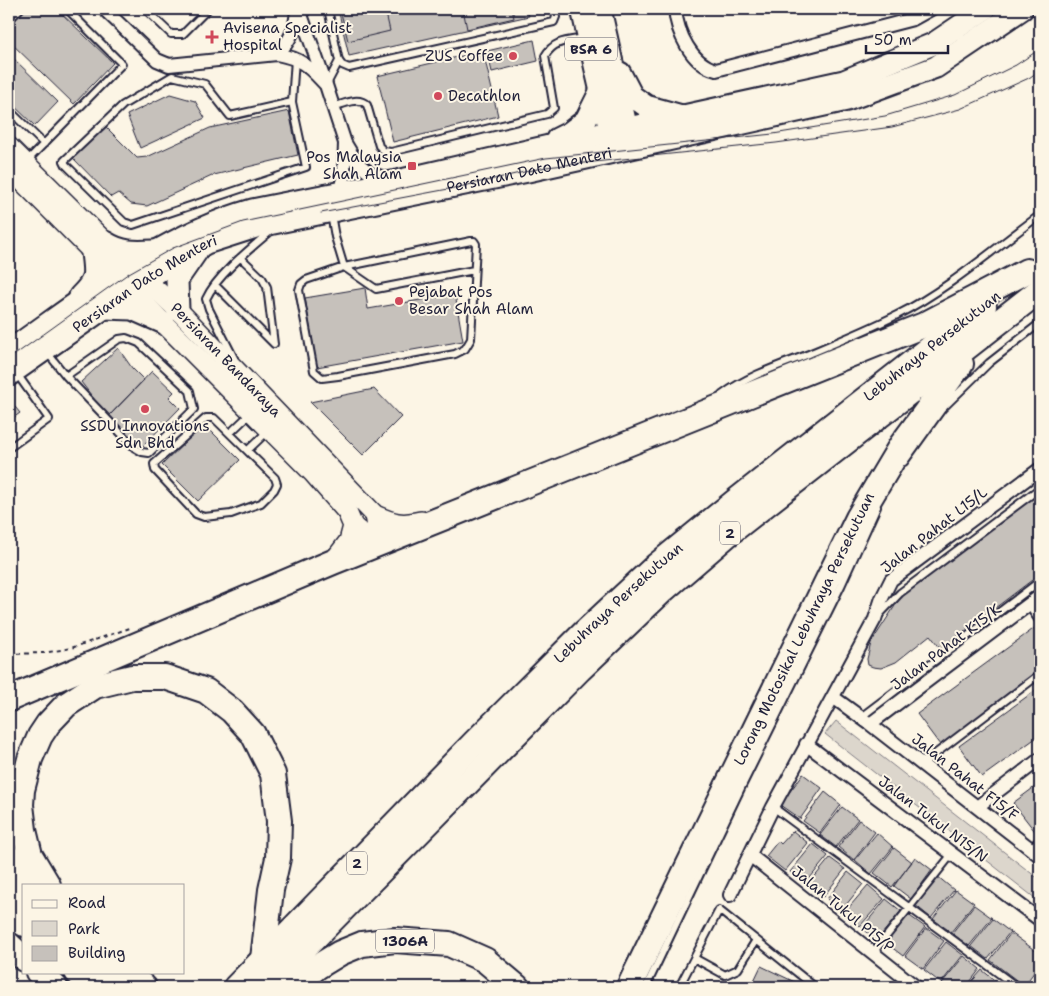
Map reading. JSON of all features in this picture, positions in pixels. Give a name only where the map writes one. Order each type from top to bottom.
[{"type":"highway","points":[[9,699],[333,562],[924,325],[1036,274]]},
{"type":"highway","name":"Lebuhraya Persekutuan","points":[[266,987],[580,669],[661,592],[733,530],[984,335],[1036,274]]},
{"type":"highway","name":"Lebuhraya Persekutuan","points":[[236,987],[475,742],[586,632],[658,565],[737,500],[1036,274]]},
{"type":"highway","points":[[629,987],[858,518],[902,444],[936,396],[984,335]]},
{"type":"highway","points":[[47,884],[30,855],[21,806],[22,790],[30,759],[40,736],[48,724],[66,705],[95,686],[132,677],[165,677],[206,691],[232,711],[253,734],[273,774],[279,821],[278,858],[271,890],[263,959]]},
{"type":"highway","points":[[9,858],[35,884]]},
{"type":"highway","points":[[9,886],[22,897]]},
{"type":"highway","points":[[9,911],[22,922]]},
{"type":"highway","points":[[292,987],[316,960],[335,916]]},
{"type":"highway","name":"1306A","points":[[292,987],[317,967],[340,953],[362,944],[395,940],[449,944],[485,960],[517,987]]},
{"type":"highway","points":[[40,974],[55,987]]},
{"type":"highway","points":[[79,974],[94,987]]},
{"type":"highway","points":[[108,974],[130,980]]},
{"type":"main road","name":"BSA 6","points":[[582,9],[601,90],[621,140]]},
{"type":"main road","name":"BSA 6","points":[[600,9],[609,51],[621,140]]},
{"type":"main road","name":"Persiaran Dato Menteri","points":[[11,366],[45,350],[104,308],[156,250],[229,217],[252,210],[335,202],[528,171],[685,117],[844,81],[933,44],[985,9]]},
{"type":"main road","name":"Persiaran Dato Menteri","points":[[11,366],[60,315],[130,278],[206,243],[259,226],[281,222],[396,181],[541,147],[621,140],[847,100],[936,67],[1022,9]]},
{"type":"main road","points":[[609,51],[632,96],[646,106],[685,117]]},
{"type":"main road","points":[[541,147],[569,132],[586,120],[601,90]]},
{"type":"main road","name":"Persiaran Bandaraya","points":[[9,147],[17,166],[130,278],[246,380],[375,515],[392,523],[407,524],[461,510]]},
{"type":"main road","points":[[104,308],[132,309],[171,316],[177,280],[200,247]]},
{"type":"main road","points":[[60,315],[92,284],[99,248],[125,251],[156,250]]},
{"type":"main road","name":"Persiaran Bandaraya","points":[[171,316],[253,412],[313,473],[346,512],[353,526]]},
{"type":"main road","points":[[333,562],[349,541],[353,526],[362,534],[367,536],[371,534],[377,527],[375,515]]},
{"type":"street","points":[[104,9],[157,60],[169,65],[277,54],[295,58],[309,68],[326,85]]},
{"type":"street","points":[[277,54],[290,38],[296,22],[298,9]]},
{"type":"street","points":[[298,9],[345,143],[357,163],[371,174],[396,181]]},
{"type":"street","points":[[675,9],[680,34],[687,45],[703,64],[716,70],[913,19],[931,9]]},
{"type":"street","points":[[335,202],[344,172],[345,143]]},
{"type":"street","name":"Jalan Pahat L15/L","points":[[730,894],[806,744],[875,619],[891,580],[1040,469]]},
{"type":"street","name":"Jalan Pahat K15/K","points":[[866,720],[1040,596]]},
{"type":"street","points":[[833,696],[866,720]]},
{"type":"street","name":"Jalan Pahat F15/F","points":[[866,720],[1040,856]]},
{"type":"street","name":"Jalan Tukul N15/N","points":[[806,744],[1040,920]]},
{"type":"street","points":[[977,807],[1040,759]]},
{"type":"street","name":"Jalan Tukul P15/P","points":[[750,856],[916,987]]},
{"type":"lane","points":[[9,20],[20,9]]},
{"type":"lane","points":[[17,166],[44,144],[122,64],[67,9]]},
{"type":"lane","points":[[145,9],[171,34],[183,34],[208,9]]},
{"type":"lane","points":[[328,9],[339,61],[349,68],[554,22],[556,17],[554,9]]},
{"type":"lane","points":[[332,107],[358,100],[364,102],[367,105],[379,146],[384,151],[390,152],[547,114],[554,108],[545,56],[549,48],[556,43],[589,37]]},
{"type":"lane","points":[[292,102],[230,116],[205,84],[172,76],[123,105],[64,161],[124,222],[133,225],[306,166],[292,102],[295,58]]},
{"type":"lane","points":[[326,85],[339,61]]},
{"type":"lane","points":[[9,110],[44,144]]},
{"type":"lane","points":[[335,202],[335,237],[344,267],[376,289],[474,270]]},
{"type":"lane","points":[[684,422],[734,386],[900,314],[942,288],[1040,215]]},
{"type":"lane","points":[[246,380],[209,309],[206,299],[215,285],[241,258],[281,222]]},
{"type":"lane","points":[[474,241],[476,244],[471,339],[465,349],[456,354],[322,378],[314,372],[312,367],[299,290],[301,284],[306,280],[344,267],[474,241]]},
{"type":"lane","points":[[215,285],[274,344],[267,287],[262,278],[241,258]]},
{"type":"lane","points":[[898,470],[942,409],[989,363],[1040,323]]},
{"type":"lane","points":[[45,350],[66,376],[135,448],[142,452],[149,453],[194,409],[190,391],[139,343],[126,338],[120,339],[66,376]]},
{"type":"lane","points":[[9,448],[49,419],[11,366]]},
{"type":"lane","points":[[230,433],[253,412]]},
{"type":"lane","points":[[206,418],[214,418],[248,450],[276,478],[277,484],[274,490],[261,503],[231,514],[204,517],[196,514],[155,470],[154,464],[206,418]]},
{"type":"lane","points":[[248,450],[269,429]]},
{"type":"lane","points":[[875,619],[900,593],[1040,488]]},
{"type":"lane","name":"Lorong Motosikal Lebuhraya Persekutuan","points":[[646,987],[880,502]]},
{"type":"lane","points":[[986,510],[995,522]]},
{"type":"lane","points":[[866,720],[1040,581]]},
{"type":"lane","points":[[1028,605],[1040,622]]},
{"type":"lane","points":[[922,764],[1040,674]]},
{"type":"lane","points":[[773,807],[1017,987]]},
{"type":"lane","points":[[1030,848],[1040,840]]},
{"type":"lane","points":[[873,953],[952,854]]},
{"type":"lane","points":[[679,987],[720,910],[815,987]]},
{"type":"lane","points":[[647,950],[670,936]]},
{"type":"lane","points":[[694,958],[725,975],[738,969],[756,940]]},
{"type":"path","points":[[9,654],[71,648],[132,627]]},
{"type":"green space","points":[[836,721],[1040,880],[1040,902],[825,734]]},
{"type":"building","points":[[25,9],[57,9],[113,63],[74,104],[9,41],[9,26]]},
{"type":"building","points":[[338,9],[527,9],[529,16],[349,56]]},
{"type":"building","points":[[340,9],[385,9],[390,31],[348,41]]},
{"type":"building","points":[[463,9],[512,9],[514,18],[467,29]]},
{"type":"building","name":"ZUS Coffee","points":[[534,40],[538,61],[492,72],[487,51]]},
{"type":"building","name":"Decathlon","points":[[483,51],[498,116],[393,142],[377,76]]},
{"type":"building","points":[[9,54],[58,102],[35,126],[9,101]]},
{"type":"building","points":[[170,94],[195,101],[205,118],[140,148],[127,115]]},
{"type":"building","points":[[289,111],[298,155],[214,175],[147,206],[131,204],[118,193],[111,197],[72,157],[104,125],[137,158],[147,157],[210,128]]},
{"type":"building","points":[[365,288],[368,309],[455,294],[463,341],[317,367],[305,298]]},
{"type":"building","points":[[118,348],[132,368],[144,380],[108,417],[81,382]]},
{"type":"building","points":[[152,371],[174,392],[169,397],[180,408],[143,446],[132,435],[129,438],[108,417]]},
{"type":"building","points":[[374,389],[401,417],[363,455],[310,402]]},
{"type":"building","points":[[11,402],[20,413],[9,421],[9,404]]},
{"type":"building","points":[[204,424],[240,460],[198,501],[162,465]]},
{"type":"building","points":[[1040,491],[1040,574],[941,649],[930,635],[896,662],[881,668],[868,665],[867,659],[871,643],[902,595]]},
{"type":"building","points":[[1036,627],[1040,633],[1040,672],[940,745],[917,714]]},
{"type":"building","points":[[1040,687],[1040,735],[982,777],[959,746]]},
{"type":"building","points":[[803,774],[822,788],[800,819],[780,805]]},
{"type":"building","points":[[1040,783],[1040,832],[1037,834],[1013,803]]},
{"type":"building","points":[[825,792],[841,805],[820,833],[803,821]]},
{"type":"building","points":[[842,807],[858,819],[836,847],[820,835]]},
{"type":"building","points":[[859,820],[875,832],[854,860],[838,847]]},
{"type":"building","points":[[793,831],[808,843],[785,871],[766,856],[778,841],[781,844]]},
{"type":"building","points":[[877,833],[893,847],[871,874],[855,860]]},
{"type":"building","points":[[813,844],[828,856],[805,884],[790,872]]},
{"type":"building","points":[[894,848],[912,862],[892,887],[874,873]]},
{"type":"building","points":[[915,857],[932,870],[911,899],[894,886]]},
{"type":"building","points":[[830,858],[845,869],[823,897],[808,885]]},
{"type":"building","points":[[848,872],[863,884],[841,911],[827,899]]},
{"type":"building","points":[[937,876],[954,890],[931,918],[914,904]]},
{"type":"building","points":[[868,885],[884,899],[860,926],[845,912]]},
{"type":"building","points":[[956,890],[974,903],[951,932],[933,919]]},
{"type":"building","points":[[886,899],[901,911],[877,940],[862,928]]},
{"type":"building","points":[[974,905],[992,918],[969,946],[952,933]]},
{"type":"building","points":[[907,914],[925,927],[903,956],[886,943]]},
{"type":"building","points":[[993,919],[1010,932],[988,959],[971,946]]},
{"type":"building","points":[[926,928],[944,941],[923,969],[905,956]]},
{"type":"building","points":[[1011,933],[1040,954],[1040,964],[1024,986],[990,960]]},
{"type":"building","points":[[946,942],[963,955],[941,983],[924,970]]},
{"type":"building","points":[[964,956],[980,969],[966,987],[947,987],[942,983]]},
{"type":"building","points":[[761,966],[799,984],[797,987],[751,987]]},
{"type":"building","points":[[982,970],[998,983],[994,987],[967,987]]},
{"type":"tram line","points":[[9,359],[129,273],[173,248],[243,222],[546,158],[773,134],[885,116],[955,95],[1016,65],[1040,49]]},
{"type":"tram line","points":[[321,213],[459,187],[546,167],[776,143],[892,127],[960,109],[1029,78],[1040,70]]},
{"type":"place","name":"Avisena Specialist Hospital","points":[[212,37]]},
{"type":"place","name":"ZUS Coffee","points":[[513,56]]},
{"type":"place","name":"Decathlon","points":[[438,96]]},
{"type":"place","name":"Pos Malaysia Shah Alam","points":[[412,166]]},
{"type":"place","name":"Pejabat Pos Besar Shah Alam","points":[[399,301]]},
{"type":"place","name":"SSDU Innovations Sdn Bhd","points":[[145,409]]}]
